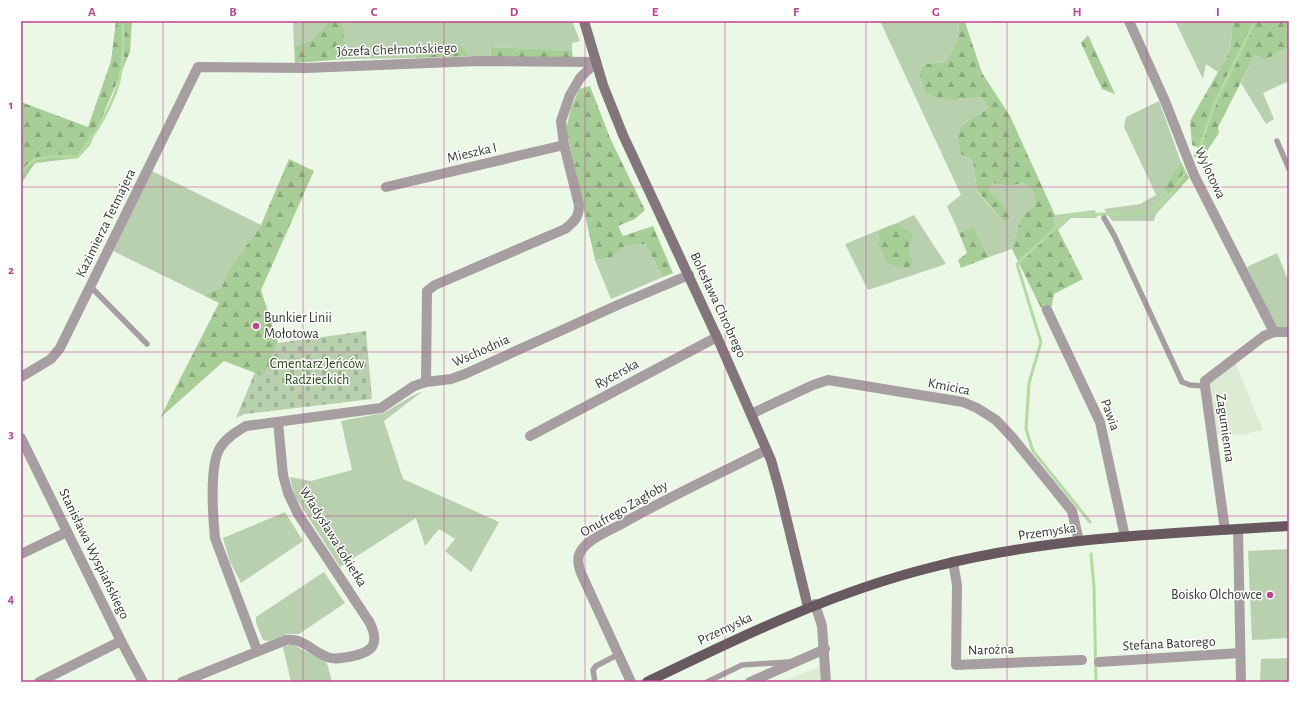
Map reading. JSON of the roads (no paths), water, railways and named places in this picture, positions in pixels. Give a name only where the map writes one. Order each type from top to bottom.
[{"type":"main road","name":"Przemyska","points":[[647,682],[782,618],[812,606],[865,587],[954,562],[990,554],[1079,541],[1289,526]]},
{"type":"street","name":"Bolesława Chrobrego","points":[[584,21],[603,85],[623,135],[689,275],[766,450],[780,492],[812,606]]},
{"type":"street","name":"Wylotowa","points":[[1129,21],[1165,100],[1194,175],[1274,332]]},
{"type":"street","name":"Józefa Chełmońskiego","points":[[198,67],[306,68],[478,61],[596,62]]},
{"type":"street","points":[[426,382],[427,291],[435,285],[565,229],[576,221],[579,214],[579,205],[564,146],[561,121],[570,95],[580,78],[596,62]]},
{"type":"street","name":"Kazimierza Tetmajera","points":[[21,377],[46,363],[56,354],[198,67]]},
{"type":"street","name":"Mieszka I","points":[[386,188],[564,146]]},
{"type":"street","name":"Wschodnia","points":[[278,422],[381,408],[414,386],[426,382],[451,379],[465,374],[620,304],[689,275]]},
{"type":"street","name":"Pawia","points":[[1047,310],[1100,422],[1125,537]]},
{"type":"street","name":"Zagumienna","points":[[1225,530],[1205,386],[1209,377],[1264,336],[1274,332],[1289,332]]},
{"type":"street","name":"Rycerska","points":[[530,436],[717,337]]},
{"type":"street","name":"Kmicica","points":[[751,414],[813,385],[828,380],[964,402],[996,420],[1012,437],[1072,511],[1079,541]]},
{"type":"street","points":[[258,650],[215,538],[213,522],[214,464],[219,449],[228,437],[246,426],[278,422]]},
{"type":"street","name":"Władysława Łokietka","points":[[182,682],[258,650],[286,640],[296,639],[326,657],[336,659],[364,654],[373,646],[374,636],[370,623],[298,514],[288,493],[283,475],[278,422]]},
{"type":"street","name":"Stanisława Wyspiańskiego","points":[[21,438],[121,641],[143,682]]},
{"type":"street","name":"Onufrego Zagłoby","points":[[631,682],[578,565],[579,554],[584,547],[654,506],[766,450]]},
{"type":"street","points":[[1238,529],[1241,682]]},
{"type":"street","points":[[21,554],[67,532]]},
{"type":"street","name":"Narożna","points":[[954,562],[957,585],[956,665],[1082,660]]},
{"type":"street","points":[[812,606],[822,626],[825,649],[826,682]]},
{"type":"street","points":[[39,682],[121,641]]},
{"type":"street","points":[[750,682],[825,649]]},
{"type":"street","name":"Stefana Batorego","points":[[1099,662],[1240,653]]},
{"type":"lane","points":[[1277,140],[1289,169]]},
{"type":"lane","points":[[1104,218],[1114,235],[1182,382],[1190,385],[1205,386]]},
{"type":"lane","points":[[90,286],[147,344]]},
{"type":"lane","points":[[594,682],[593,670],[596,666],[619,654]]},
{"type":"lane","points":[[707,682],[742,665],[795,662]]},
{"type":"waterway","points":[[21,172],[35,159],[53,156],[77,157],[89,141],[105,115],[117,88],[122,63],[123,21]]},
{"type":"waterway","points":[[1195,156],[1199,149],[1215,103],[1255,21]]},
{"type":"waterway","points":[[1090,522],[1033,451],[1026,429],[1029,383],[1041,342],[1017,264],[1069,215],[1149,213],[1171,194],[1185,173]]},
{"type":"waterway","points":[[1091,554],[1094,587],[1096,682]]},
{"type":"place","name":"Bunkier Linii Mołotowa","points":[[256,326]]},
{"type":"place","name":"Boisko Olchowce","points":[[1270,595]]},
{"type":"park label","name":"Cmentarz Jeńców Radzieckich","points":[[317,372]]}]
